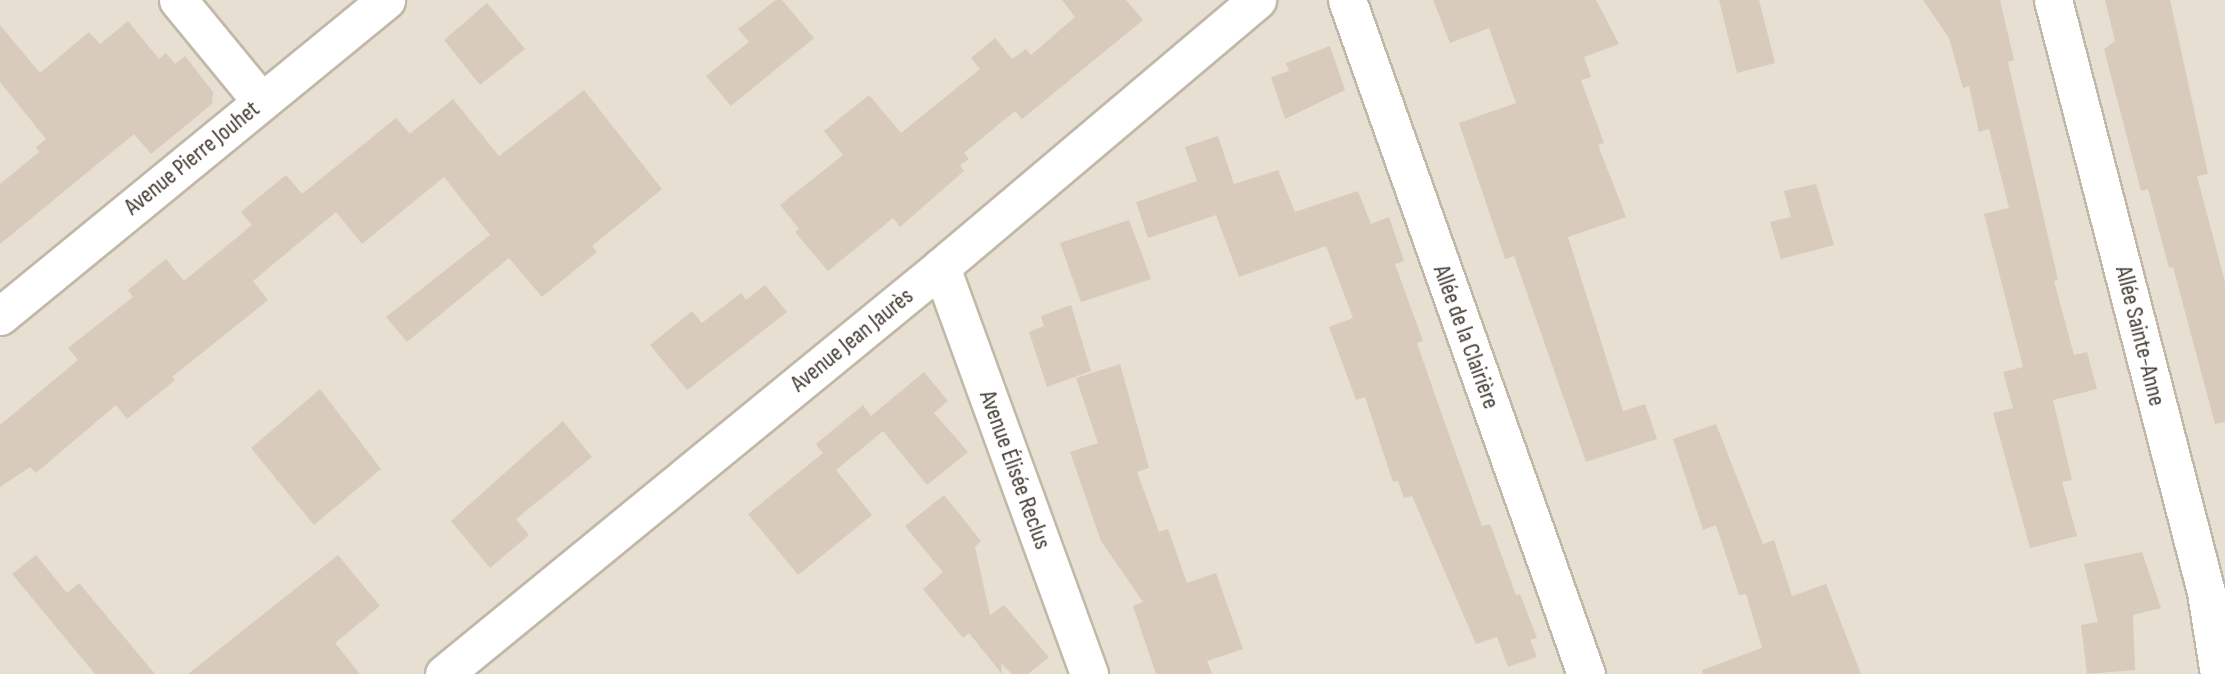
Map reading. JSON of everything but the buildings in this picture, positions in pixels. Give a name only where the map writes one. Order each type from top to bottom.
[{"type":"street","points":[[178,0],[261,101]]},
{"type":"street","name":"Avenue Pierre Jouhet","points":[[0,316],[386,0]]},
{"type":"street","name":"Avenue Jean Jaurès","points":[[444,674],[942,267],[1256,0]]},
{"type":"street","name":"Allée de la Clairière","points":[[1347,0],[1586,674]]},
{"type":"street","name":"Allée Sainte-Anne","points":[[2053,0],[2206,592],[2219,674]]},
{"type":"street","name":"Avenue Élisée Reclus","points":[[942,267],[1089,674]]},
{"type":"shaded area","points":[[0,0],[2225,0],[2225,674],[0,674]]}]
